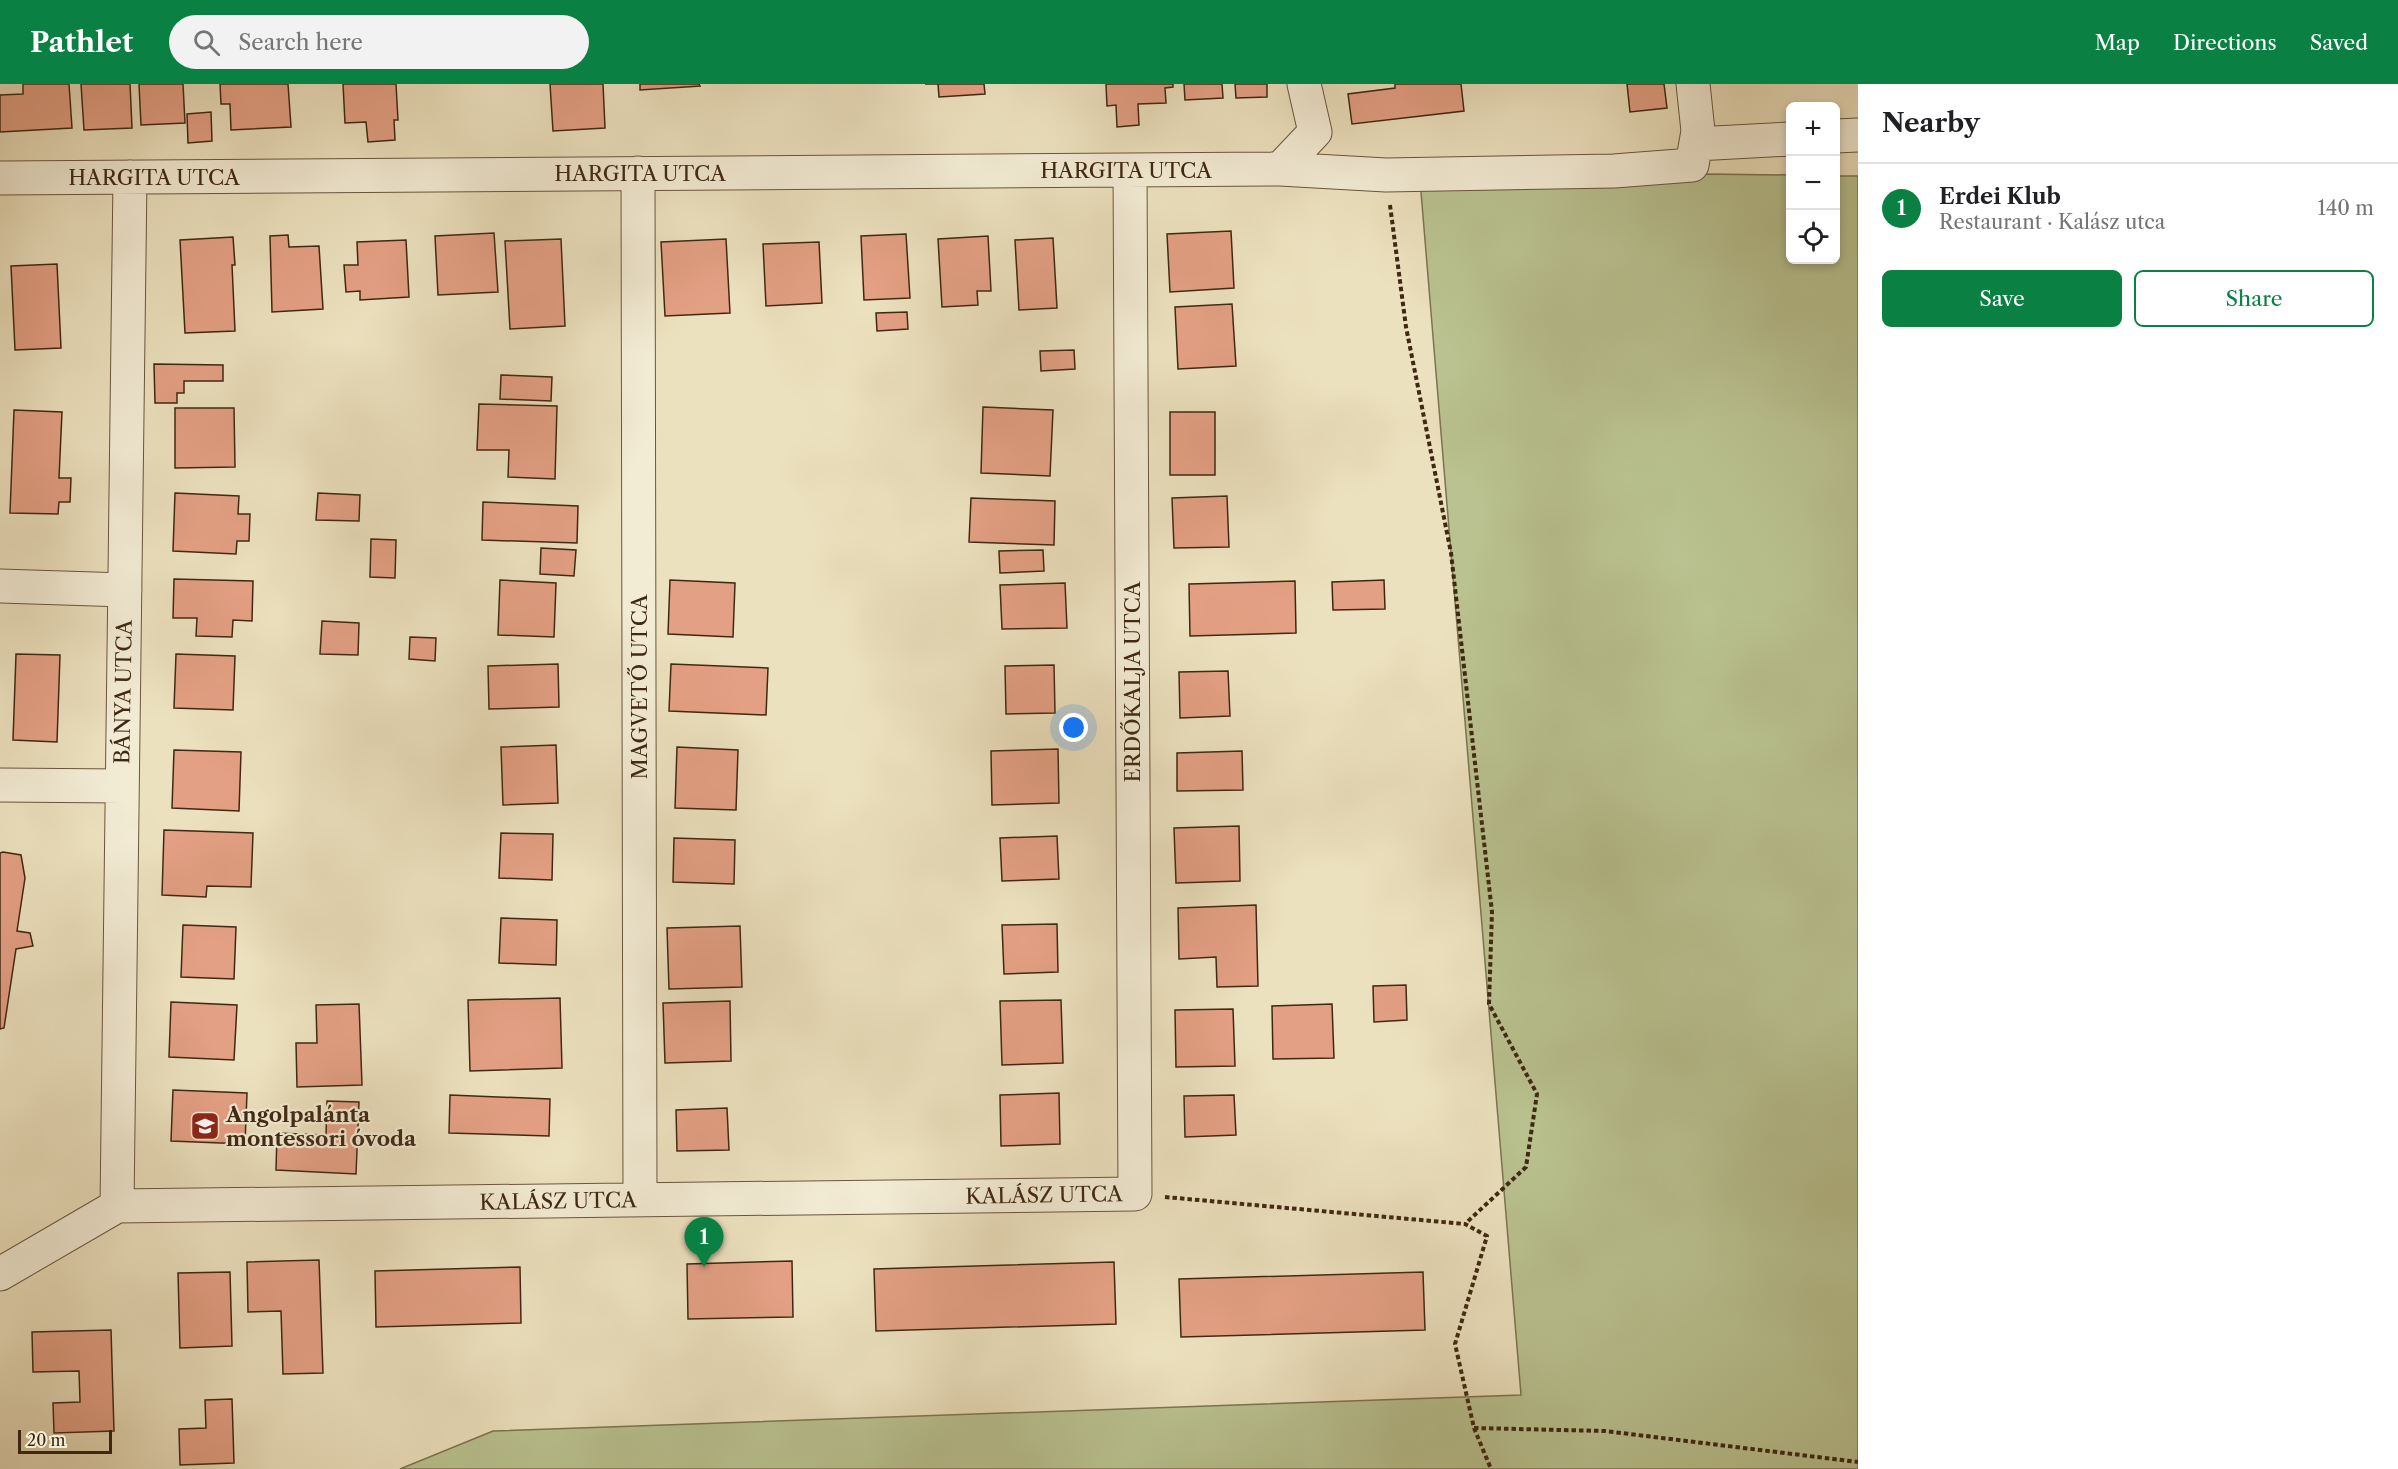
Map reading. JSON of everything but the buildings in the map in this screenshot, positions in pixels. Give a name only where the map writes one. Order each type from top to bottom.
[{"type":"street","points":[[1280,169],[1315,132],[1304,84]]},
{"type":"street","points":[[1693,84],[1697,137],[1786,139]]},
{"type":"street","points":[[1840,136],[1858,135]]},
{"type":"street","name":"HARGITA UTCA","points":[[0,178],[1280,169],[1386,175],[1614,171],[1692,165],[1697,137]]},
{"type":"street","name":"ERDŐKALJA UTCA","points":[[1130,170],[1135,1194]]},
{"type":"street","name":"MAGVETŐ UTCA","points":[[638,173],[640,1200]]},
{"type":"street","name":"BÁNYA UTCA","points":[[117,1206],[130,177]]},
{"type":"street","points":[[0,586],[125,591]]},
{"type":"street","points":[[0,785],[122,786]]},
{"type":"street","name":"KALÁSZ UTCA","points":[[0,1275],[117,1206],[1135,1194]]},
{"type":"path","points":[[1386,175],[1406,327],[1451,554],[1492,912],[1489,1004],[1537,1094],[1526,1167],[1465,1224]]},
{"type":"path","points":[[1135,1194],[1465,1224],[1487,1236],[1455,1344],[1474,1428],[1491,1469]]},
{"type":"path","points":[[1474,1428],[1605,1431],[1858,1462]]},
{"type":"green space","points":[[1706,174],[1786,175],[1786,264],[1840,264],[1840,176],[1858,176],[1858,1469],[400,1469],[493,1431],[1521,1395],[1420,180]]},
{"type":"place","name":"Angolpalánta montessori óvoda","points":[[205,1126]]},
{"type":"place","name":"Erdei Klub","points":[[704,1267]]}]
